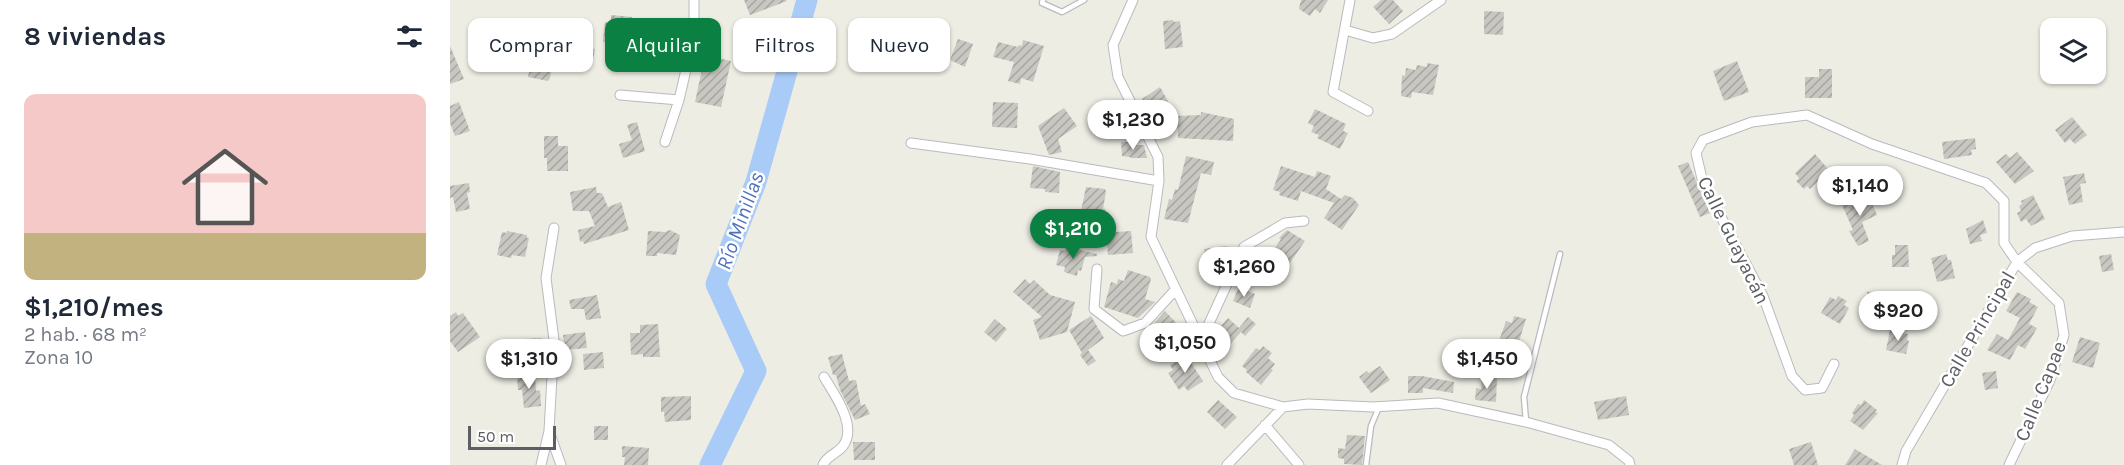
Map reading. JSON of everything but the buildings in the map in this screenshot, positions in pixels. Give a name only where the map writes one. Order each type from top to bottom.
[{"type":"street","points":[[665,142],[680,100],[694,35],[694,0]]},
{"type":"street","points":[[1133,0],[1113,45],[1118,77],[1158,157],[1159,181],[1151,237],[1218,377],[1234,393],[1283,407],[1308,404],[1380,407],[1438,403],[1526,422],[1609,445],[1629,461],[1630,465]]},
{"type":"street","points":[[1350,0],[1333,92],[1368,111]]},
{"type":"street","points":[[1345,30],[1372,38],[1392,34],[1441,0]]},
{"type":"street","points":[[620,95],[680,100]]},
{"type":"street","name":"Calle Guayacán","points":[[1834,364],[1822,388],[1805,390],[1792,376],[1763,296],[1702,183],[1696,153],[1704,140],[1752,122],[1807,115],[1872,144],[1986,183],[2004,201],[2004,243],[2017,262]]},
{"type":"street","points":[[911,143],[1030,159],[1159,181]]},
{"type":"street","points":[[1201,341],[1244,247],[1285,223],[1304,221]]},
{"type":"street","points":[[541,465],[549,431],[554,340],[546,278],[554,228]]},
{"type":"street","name":"Calle Principal","points":[[1902,465],[1906,451],[2017,262],[2035,248],[2072,236],[2124,232]]},
{"type":"street","name":"Calle Capae","points":[[2009,465],[2050,380],[2064,335],[2059,303],[2017,262]]},
{"type":"street","points":[[1096,269],[1094,309],[1123,331],[1144,323],[1176,289]]},
{"type":"street","points":[[823,465],[825,459],[843,446],[848,430],[844,415],[824,377]]},
{"type":"street","points":[[1227,465],[1283,407]]},
{"type":"street","points":[[1265,425],[1299,465]]},
{"type":"street","points":[[549,431],[561,465]]},
{"type":"lane","points":[[1042,0],[1042,3],[1062,12],[1084,0]]},
{"type":"lane","points":[[1526,422],[1524,397],[1560,254]]},
{"type":"lane","points":[[1366,465],[1371,426],[1380,407]]},
{"type":"waterway","name":"Río Minillas","points":[[710,465],[756,371],[716,284],[756,182],[807,0]]}]
